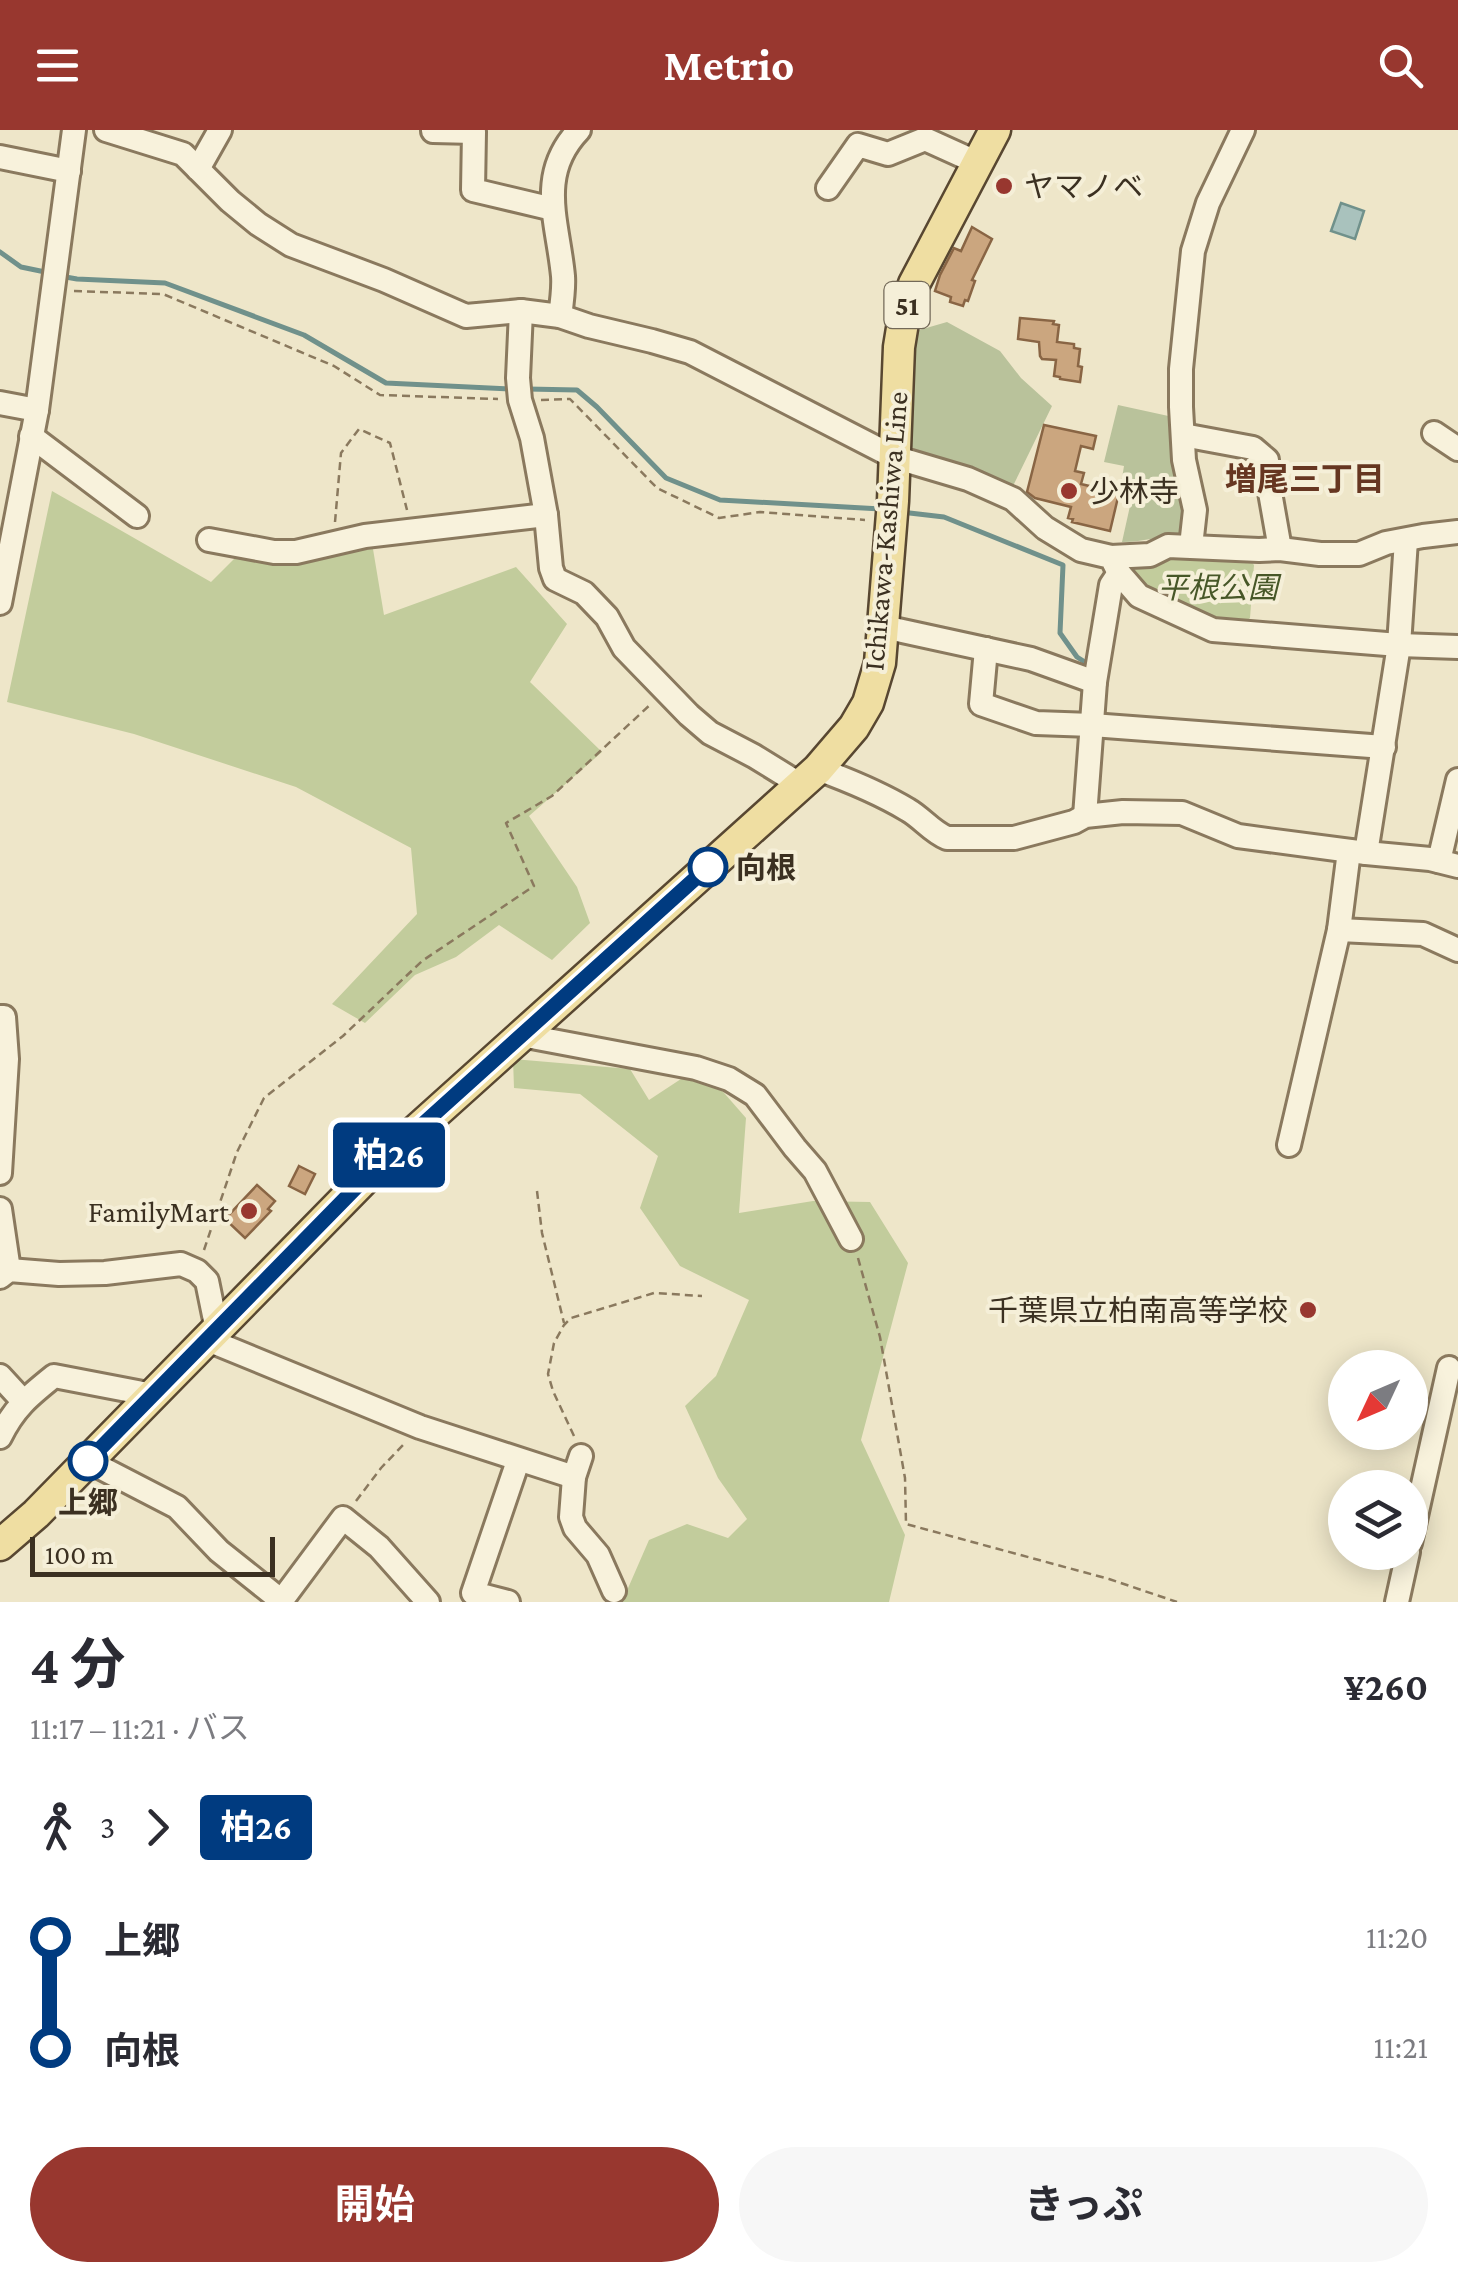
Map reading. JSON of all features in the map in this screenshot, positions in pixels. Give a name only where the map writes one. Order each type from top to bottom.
[{"type":"main road","name":"Ichikawa-Kashiwa Line","points":[[0,1545],[36,1514],[381,1162],[809,777],[854,728],[868,703],[880,663],[884,626],[883,515],[894,456],[899,347],[905,310],[914,284],[995,130]]},
{"type":"street","points":[[0,602],[36,410],[74,130]]},
{"type":"street","points":[[106,130],[183,154],[230,201],[292,245],[466,316],[521,310],[560,316],[690,352],[894,456],[968,479],[1012,499],[1045,528],[1080,550],[1115,565],[1139,596],[1213,630],[1399,646],[1458,647]]},
{"type":"street","points":[[198,169],[220,130]]},
{"type":"street","points":[[560,316],[562,275],[552,191],[556,166],[579,130]]},
{"type":"street","points":[[1192,546],[1195,510],[1184,460],[1182,370],[1193,250],[1208,203],[1243,130]]},
{"type":"street","points":[[433,131],[474,132],[473,190],[553,208]]},
{"type":"street","points":[[828,188],[858,145],[888,154],[926,134],[978,163]]},
{"type":"street","points":[[0,157],[69,171]]},
{"type":"street","points":[[521,310],[519,389],[532,438],[555,578],[584,593],[607,617],[624,648],[710,734],[809,777],[897,803],[947,838],[1014,838],[1085,816],[1122,812],[1182,813],[1238,836],[1449,864],[1458,780]]},
{"type":"street","points":[[0,403],[36,410]]},
{"type":"street","points":[[1434,433],[1458,448]]},
{"type":"street","points":[[1183,435],[1253,448],[1267,460],[1280,549]]},
{"type":"street","points":[[31,436],[137,516]]},
{"type":"street","points":[[209,540],[274,552],[296,552],[412,529],[546,515]]},
{"type":"street","points":[[1115,565],[1168,546],[1359,554],[1386,543],[1458,532]]},
{"type":"street","points":[[1289,1145],[1384,748],[1399,646],[1406,540]]},
{"type":"street","points":[[1085,816],[1095,682],[1115,565]]},
{"type":"street","points":[[884,626],[1031,659],[1095,682]]},
{"type":"street","points":[[986,649],[982,704],[1036,722],[1384,748]]},
{"type":"street","points":[[1339,930],[1423,934],[1458,950]]},
{"type":"street","points":[[0,1017],[4,1017],[7,1059],[0,1173]]},
{"type":"street","points":[[521,1035],[696,1068],[729,1079],[754,1094],[815,1170],[852,1239]]},
{"type":"street","points":[[0,1209],[5,1274],[105,1273],[181,1264],[197,1271],[206,1281],[212,1335],[420,1427],[518,1461],[577,1467],[571,1517],[574,1528],[598,1555],[614,1591]]},
{"type":"street","points":[[1426,1470],[1449,1368]]},
{"type":"street","points":[[0,1376],[23,1401]]},
{"type":"street","points":[[0,1437],[23,1401],[54,1376],[153,1395]]},
{"type":"street","points":[[88,1461],[178,1507],[219,1551],[282,1601],[343,1518],[379,1547],[428,1602]]},
{"type":"street","points":[[508,1602],[472,1598],[518,1461]]},
{"type":"street","points":[[1397,1602],[1404,1570]]},
{"type":"path","points":[[53,290],[163,294],[334,366],[380,395],[519,389],[570,399],[658,488],[719,518],[760,512],[883,515]]},
{"type":"path","points":[[333,543],[341,453],[359,429],[390,443],[412,529]]},
{"type":"path","points":[[197,1271],[236,1152],[264,1098],[343,1036],[422,960],[534,886],[506,823],[552,796],[666,690]]},
{"type":"path","points":[[536,1191],[564,1325]]},
{"type":"path","points":[[852,1239],[880,1337],[904,1478],[906,1524],[1109,1579],[1177,1602]]},
{"type":"path","points":[[577,1467],[576,1440],[548,1374],[554,1343],[564,1325],[571,1318],[654,1293],[702,1296]]},
{"type":"path","points":[[343,1518],[381,1468],[420,1427]]},
{"type":"green space","points":[[947,322],[1000,351],[1021,378],[1052,406],[1012,488],[919,455],[906,440],[916,331]]},
{"type":"green space","points":[[1118,405],[1173,417],[1188,510],[1185,534],[1122,542],[1134,488],[1121,484],[1124,466],[1104,462]]},
{"type":"green space","points":[[52,491],[211,582],[236,557],[373,549],[384,615],[516,567],[567,624],[530,682],[602,752],[529,816],[577,887],[590,923],[552,960],[499,925],[456,957],[415,975],[365,1023],[332,1004],[417,914],[411,848],[296,787],[134,734],[7,702]]},
{"type":"green space","name":"平根公園","points":[[1171,552],[1248,558],[1254,565],[1250,618],[1243,624],[1182,606],[1153,592],[1129,572],[1136,564]]},
{"type":"green space","points":[[513,1059],[630,1069],[649,1100],[684,1077],[718,1086],[746,1118],[739,1213],[813,1201],[870,1202],[908,1263],[861,1440],[905,1535],[889,1602],[622,1602],[649,1540],[687,1524],[728,1538],[747,1519],[718,1478],[685,1406],[716,1376],[749,1300],[680,1266],[640,1208],[658,1156],[580,1094],[514,1088]]},
{"type":"water","points":[[1341,203],[1364,211],[1355,239],[1331,231]]},
{"type":"building","points":[[972,227],[992,239],[963,306],[935,291],[954,248],[961,251]]},
{"type":"building","points":[[1020,318],[1054,321],[1059,325],[1057,342],[1074,344],[1074,348],[1080,349],[1080,382],[1054,376],[1056,360],[1042,359],[1039,342],[1018,339]]},
{"type":"building","points":[[1044,425],[1096,436],[1093,449],[1081,446],[1075,471],[1084,473],[1081,484],[1119,493],[1110,531],[1072,522],[1068,518],[1071,507],[1035,498],[1027,492]]},
{"type":"building","points":[[299,1166],[315,1174],[305,1194],[289,1186]]},
{"type":"building","points":[[257,1185],[275,1201],[268,1209],[271,1211],[245,1238],[225,1219]]},
{"type":"waterway","points":[[0,252],[21,267],[50,273]]},
{"type":"waterway","points":[[60,276],[165,283],[304,335],[386,383],[511,389]]},
{"type":"waterway","points":[[527,389],[577,390],[666,478],[720,500],[881,509]]},
{"type":"waterway","points":[[901,512],[944,517],[1063,565],[1060,633],[1077,657],[1088,664]]},
{"type":"bus line","name":"柏26","points":[[88,1461],[381,1162],[708,867]]},
{"type":"place","name":"ヤマノベ","points":[[1004,186]]},
{"type":"place","name":"少林寺","points":[[1069,491]]},
{"type":"place","name":"向根","points":[[708,867]]},
{"type":"place","name":"FamilyMart","points":[[249,1211]]},
{"type":"place","name":"千葉県立柏南高等学校","points":[[1308,1310]]},
{"type":"place","name":"上郷","points":[[88,1461]]},
{"type":"district","name":"増尾三丁目","points":[[1305,479]]}]
